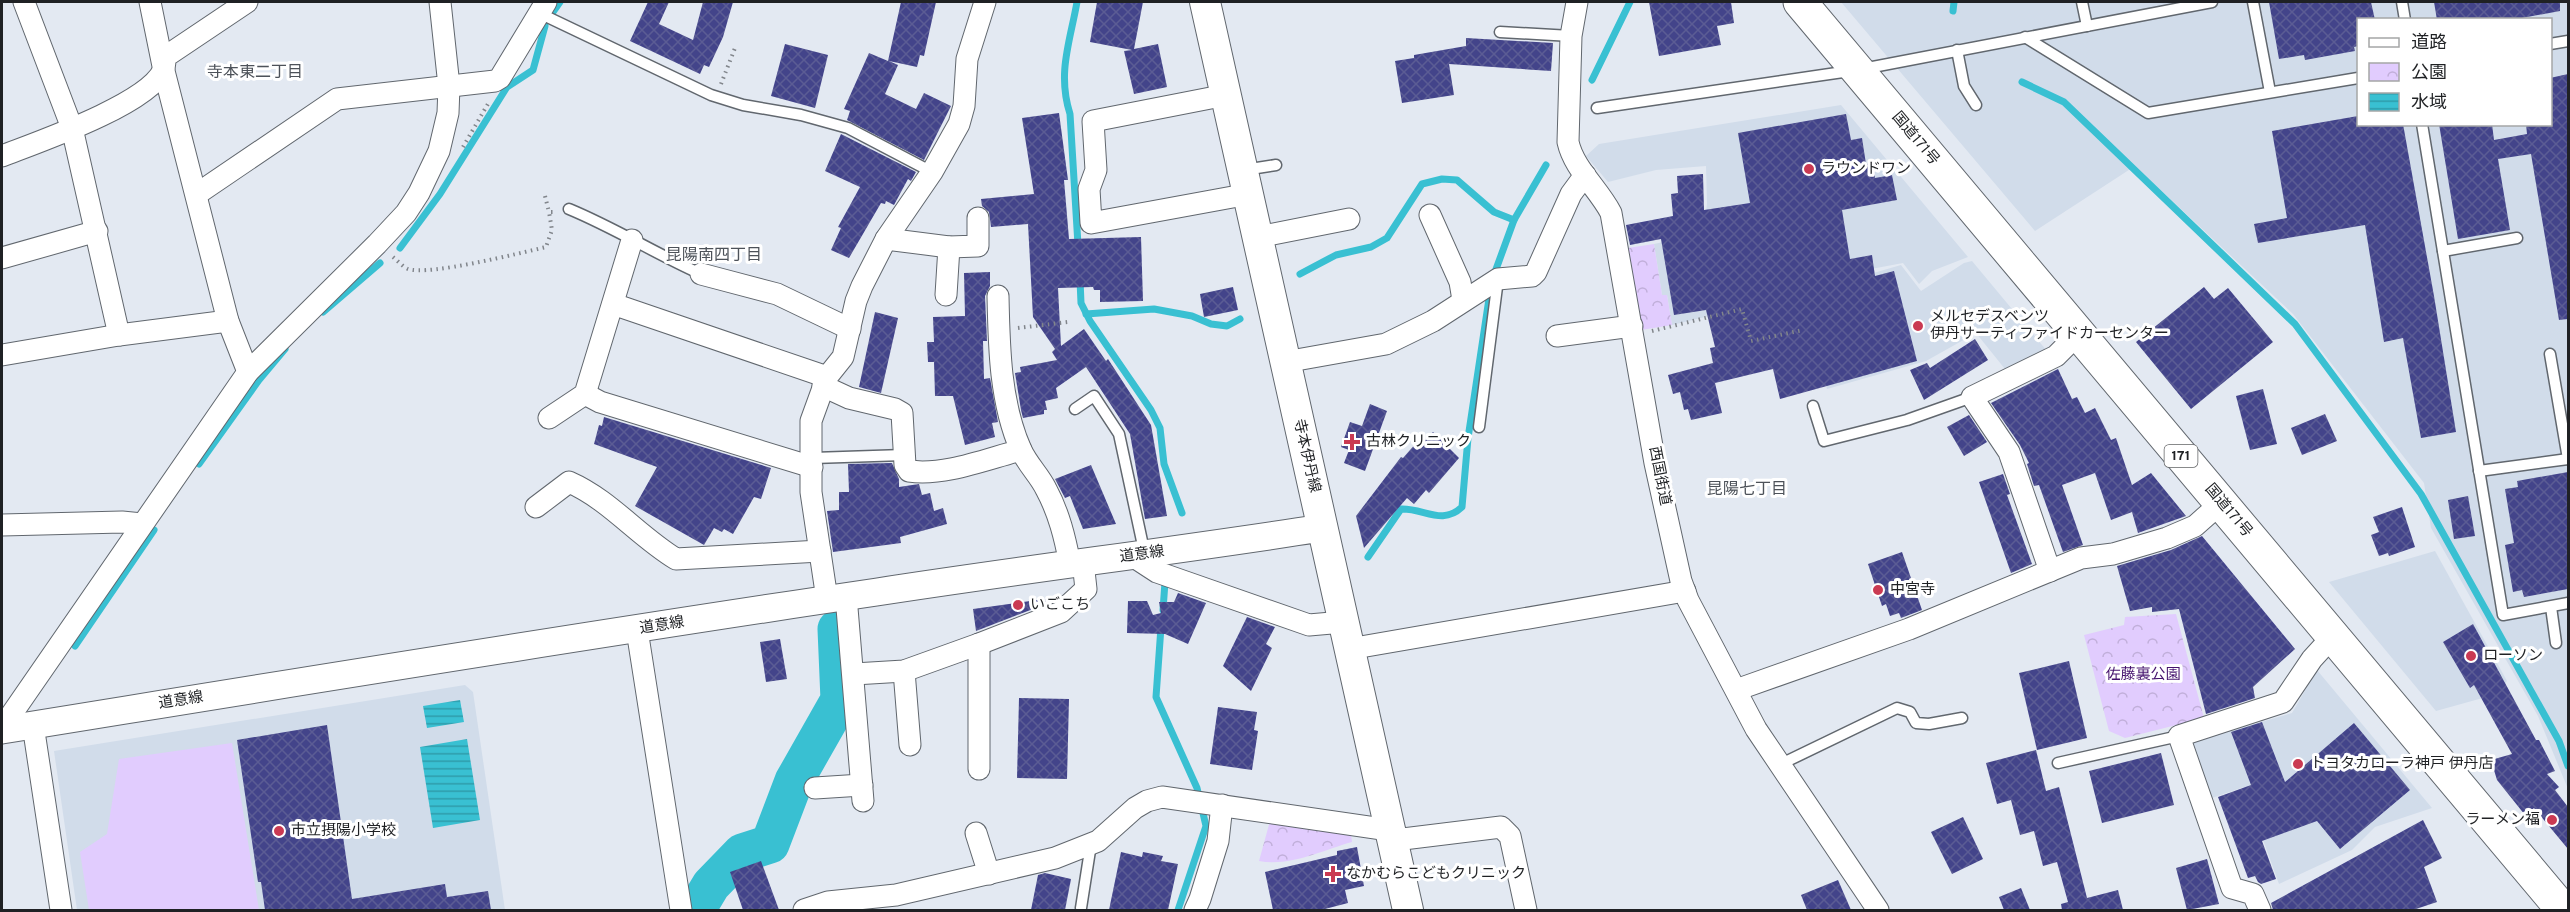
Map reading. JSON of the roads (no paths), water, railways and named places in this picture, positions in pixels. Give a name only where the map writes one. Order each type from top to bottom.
[{"type":"highway","name":"国道171号","points":[[1800,2],[2563,910]]},
{"type":"main road","name":"寺本伊丹線","points":[[1205,2],[1408,910]]},
{"type":"street","points":[[24,2],[72,128],[119,335]]},
{"type":"street","points":[[150,2],[164,71],[228,321],[248,372]]},
{"type":"street","points":[[2,156],[112,111],[151,84],[164,71],[165,57],[247,2]]},
{"type":"street","points":[[2,729],[248,372],[406,213],[435,164],[446,126],[449,86],[440,2]]},
{"type":"street","points":[[815,788],[863,793],[867,741],[836,598],[820,551],[811,492],[811,421],[825,381],[843,357],[862,286],[886,239],[932,172],[955,133],[962,115],[967,59],[985,2]]},
{"type":"street","name":"西国街道","points":[[1577,2],[1571,36],[1568,142],[1570,152],[1585,176],[1604,199],[1611,213],[1656,463],[1684,591],[1756,729],[1878,910]]},
{"type":"street","points":[[197,195],[337,99],[491,83],[500,78],[543,7]]},
{"type":"street","points":[[1226,95],[1093,121],[1096,170],[1089,189],[1091,223],[1246,182]]},
{"type":"street","points":[[1285,362],[1386,344],[1433,321],[1498,279],[1532,276],[1536,272],[1571,194],[1585,176]]},
{"type":"street","points":[[1430,215],[1460,282],[1463,300]]},
{"type":"street","points":[[886,239],[949,247],[978,246],[978,218]]},
{"type":"street","points":[[1258,237],[1349,219]]},
{"type":"street","points":[[2,258],[97,231]]},
{"type":"street","points":[[549,418],[585,394],[632,240]]},
{"type":"street","points":[[946,295],[949,247]]},
{"type":"street","points":[[701,274],[777,294],[850,329]]},
{"type":"street","points":[[854,674],[904,670],[979,644],[1061,612],[1086,589],[1046,488],[1021,450],[1005,395],[998,296]]},
{"type":"street","points":[[613,304],[825,381],[849,398],[902,412],[905,465],[909,471],[920,473],[941,470],[1021,450]]},
{"type":"street","points":[[2,355],[119,335],[228,321]]},
{"type":"street","points":[[1557,336],[1633,331]]},
{"type":"street","points":[[2050,571],[2008,452],[1972,397],[2056,356],[2079,333]]},
{"type":"street","points":[[585,394],[600,402],[812,463]]},
{"type":"street","points":[[536,507],[569,482],[581,487],[633,524],[661,550],[676,559],[820,551]]},
{"type":"street","points":[[1736,690],[1909,629],[2081,558],[2113,554],[2167,538],[2195,526],[2221,503]]},
{"type":"street","points":[[2,525],[122,522],[142,524]]},
{"type":"street","name":"道意線","points":[[2,729],[836,598],[1323,528]]},
{"type":"street","points":[[1139,556],[1157,572],[1346,636],[1684,591]]},
{"type":"street","points":[[637,630],[681,910]]},
{"type":"street","points":[[2260,910],[2253,894],[2232,888],[2179,736],[2283,702],[2312,659],[2332,636]]},
{"type":"street","points":[[979,644],[985,757]]},
{"type":"street","points":[[904,670],[910,745]]},
{"type":"street","points":[[33,725],[62,910]]},
{"type":"street","points":[[804,910],[828,902],[896,894],[1055,858],[1098,841],[1135,808],[1147,801],[1162,797],[1389,830],[1403,839],[1502,827],[1510,836],[1526,910]]},
{"type":"street","points":[[1195,910],[1218,841],[1222,805]]},
{"type":"street","points":[[976,832],[989,874]]},
{"type":"lane","points":[[2082,2],[2086,26]]},
{"type":"lane","points":[[1597,108],[1857,70],[2212,2]]},
{"type":"lane","points":[[2253,2],[2270,92]]},
{"type":"lane","points":[[2402,2],[2405,18]]},
{"type":"lane","points":[[543,7],[716,97],[743,105],[801,115],[848,128],[932,172]]},
{"type":"lane","points":[[1500,32],[1571,36]]},
{"type":"lane","points":[[2025,37],[2148,113],[2357,78]]},
{"type":"lane","points":[[2552,45],[2568,41]]},
{"type":"lane","points":[[1957,50],[1964,86],[1976,105]]},
{"type":"lane","points":[[2422,126],[2503,615],[2568,603]]},
{"type":"lane","points":[[1246,182],[1276,165]]},
{"type":"lane","points":[[569,209],[610,226],[632,240],[701,274]]},
{"type":"lane","points":[[2443,251],[2517,238]]},
{"type":"lane","points":[[1479,427],[1498,279]]},
{"type":"lane","points":[[2479,471],[2568,459],[2550,354]]},
{"type":"lane","points":[[1075,409],[1094,396],[1119,434],[1139,556]]},
{"type":"lane","points":[[1813,406],[1824,441],[1907,420],[1972,397]]},
{"type":"lane","points":[[812,463],[904,455]]},
{"type":"lane","points":[[2550,607],[2556,643]]},
{"type":"lane","points":[[1781,764],[1897,708],[1910,712],[1916,723],[1929,724],[1962,718]]},
{"type":"lane","points":[[2058,763],[2179,736]]},
{"type":"lane","points":[[1081,908],[1091,844]]},
{"type":"water","points":[[460,700],[464,722],[427,728],[423,706]]},
{"type":"water","points":[[467,739],[480,820],[433,828],[420,747]]},
{"type":"waterway","points":[[553,12],[560,2]]},
{"type":"waterway","points":[[1077,2],[1066,58],[1065,85],[1070,114],[1078,245]]},
{"type":"waterway","points":[[1592,80],[1630,2]]},
{"type":"waterway","points":[[1953,11],[1954,2]]},
{"type":"waterway","points":[[400,248],[440,194],[507,87],[533,70],[545,26]]},
{"type":"waterway","points":[[2022,82],[2064,102],[2295,324],[2421,494],[2559,741],[2568,766]]},
{"type":"waterway","points":[[1300,274],[1336,255],[1371,247],[1387,238],[1422,184],[1442,179],[1457,180],[1494,212],[1514,220],[1546,165]]},
{"type":"waterway","points":[[1495,272],[1514,220]]},
{"type":"waterway","points":[[323,312],[380,263]]},
{"type":"waterway","points":[[1080,280],[1081,303],[1090,321],[1151,410],[1160,428],[1164,464],[1182,513]]},
{"type":"waterway","points":[[1368,557],[1401,509],[1440,516],[1455,512],[1462,507],[1468,438],[1490,292]]},
{"type":"waterway","points":[[1086,314],[1154,309],[1192,316],[1211,324],[1227,326],[1240,319]]},
{"type":"waterway","points":[[199,464],[259,380],[285,349]]},
{"type":"waterway","points":[[75,646],[154,530]]},
{"type":"waterway","points":[[1163,610],[1165,582]]},
{"type":"waterway","points":[[1161,627],[1156,697],[1197,788],[1206,826],[1178,910]]},
{"type":"waterway","points":[[696,910],[711,885],[742,853],[770,844],[794,781],[840,700],[837,629]]},
{"type":"place","name":"ラウンドワン","points":[[1809,169]]},
{"type":"place","name":"メルセデスベンツ 伊丹サーティファイドカーセンター","points":[[1918,326]]},
{"type":"place","name":"古林クリニック","points":[[1352,442]]},
{"type":"place","name":"中宮寺","points":[[1878,590]]},
{"type":"place","name":"いごこち","points":[[1018,605]]},
{"type":"place","name":"ローソン","points":[[2471,656]]},
{"type":"place","name":"トヨタカローラ神戸 伊丹店","points":[[2298,764]]},
{"type":"place","name":"ラーメン福","points":[[2552,820]]},
{"type":"place","name":"市立摂陽小学校","points":[[279,831]]},
{"type":"place","name":"なかむらこどもクリニック","points":[[1333,874]]},
{"type":"district","name":"寺本東二丁目","points":[[255,73]]},
{"type":"district","name":"昆陽南四丁目","points":[[714,256]]},
{"type":"district","name":"昆陽七丁目","points":[[1747,490]]},
{"type":"park label","name":"佐藤裏公園","points":[[2143,675]]}]
